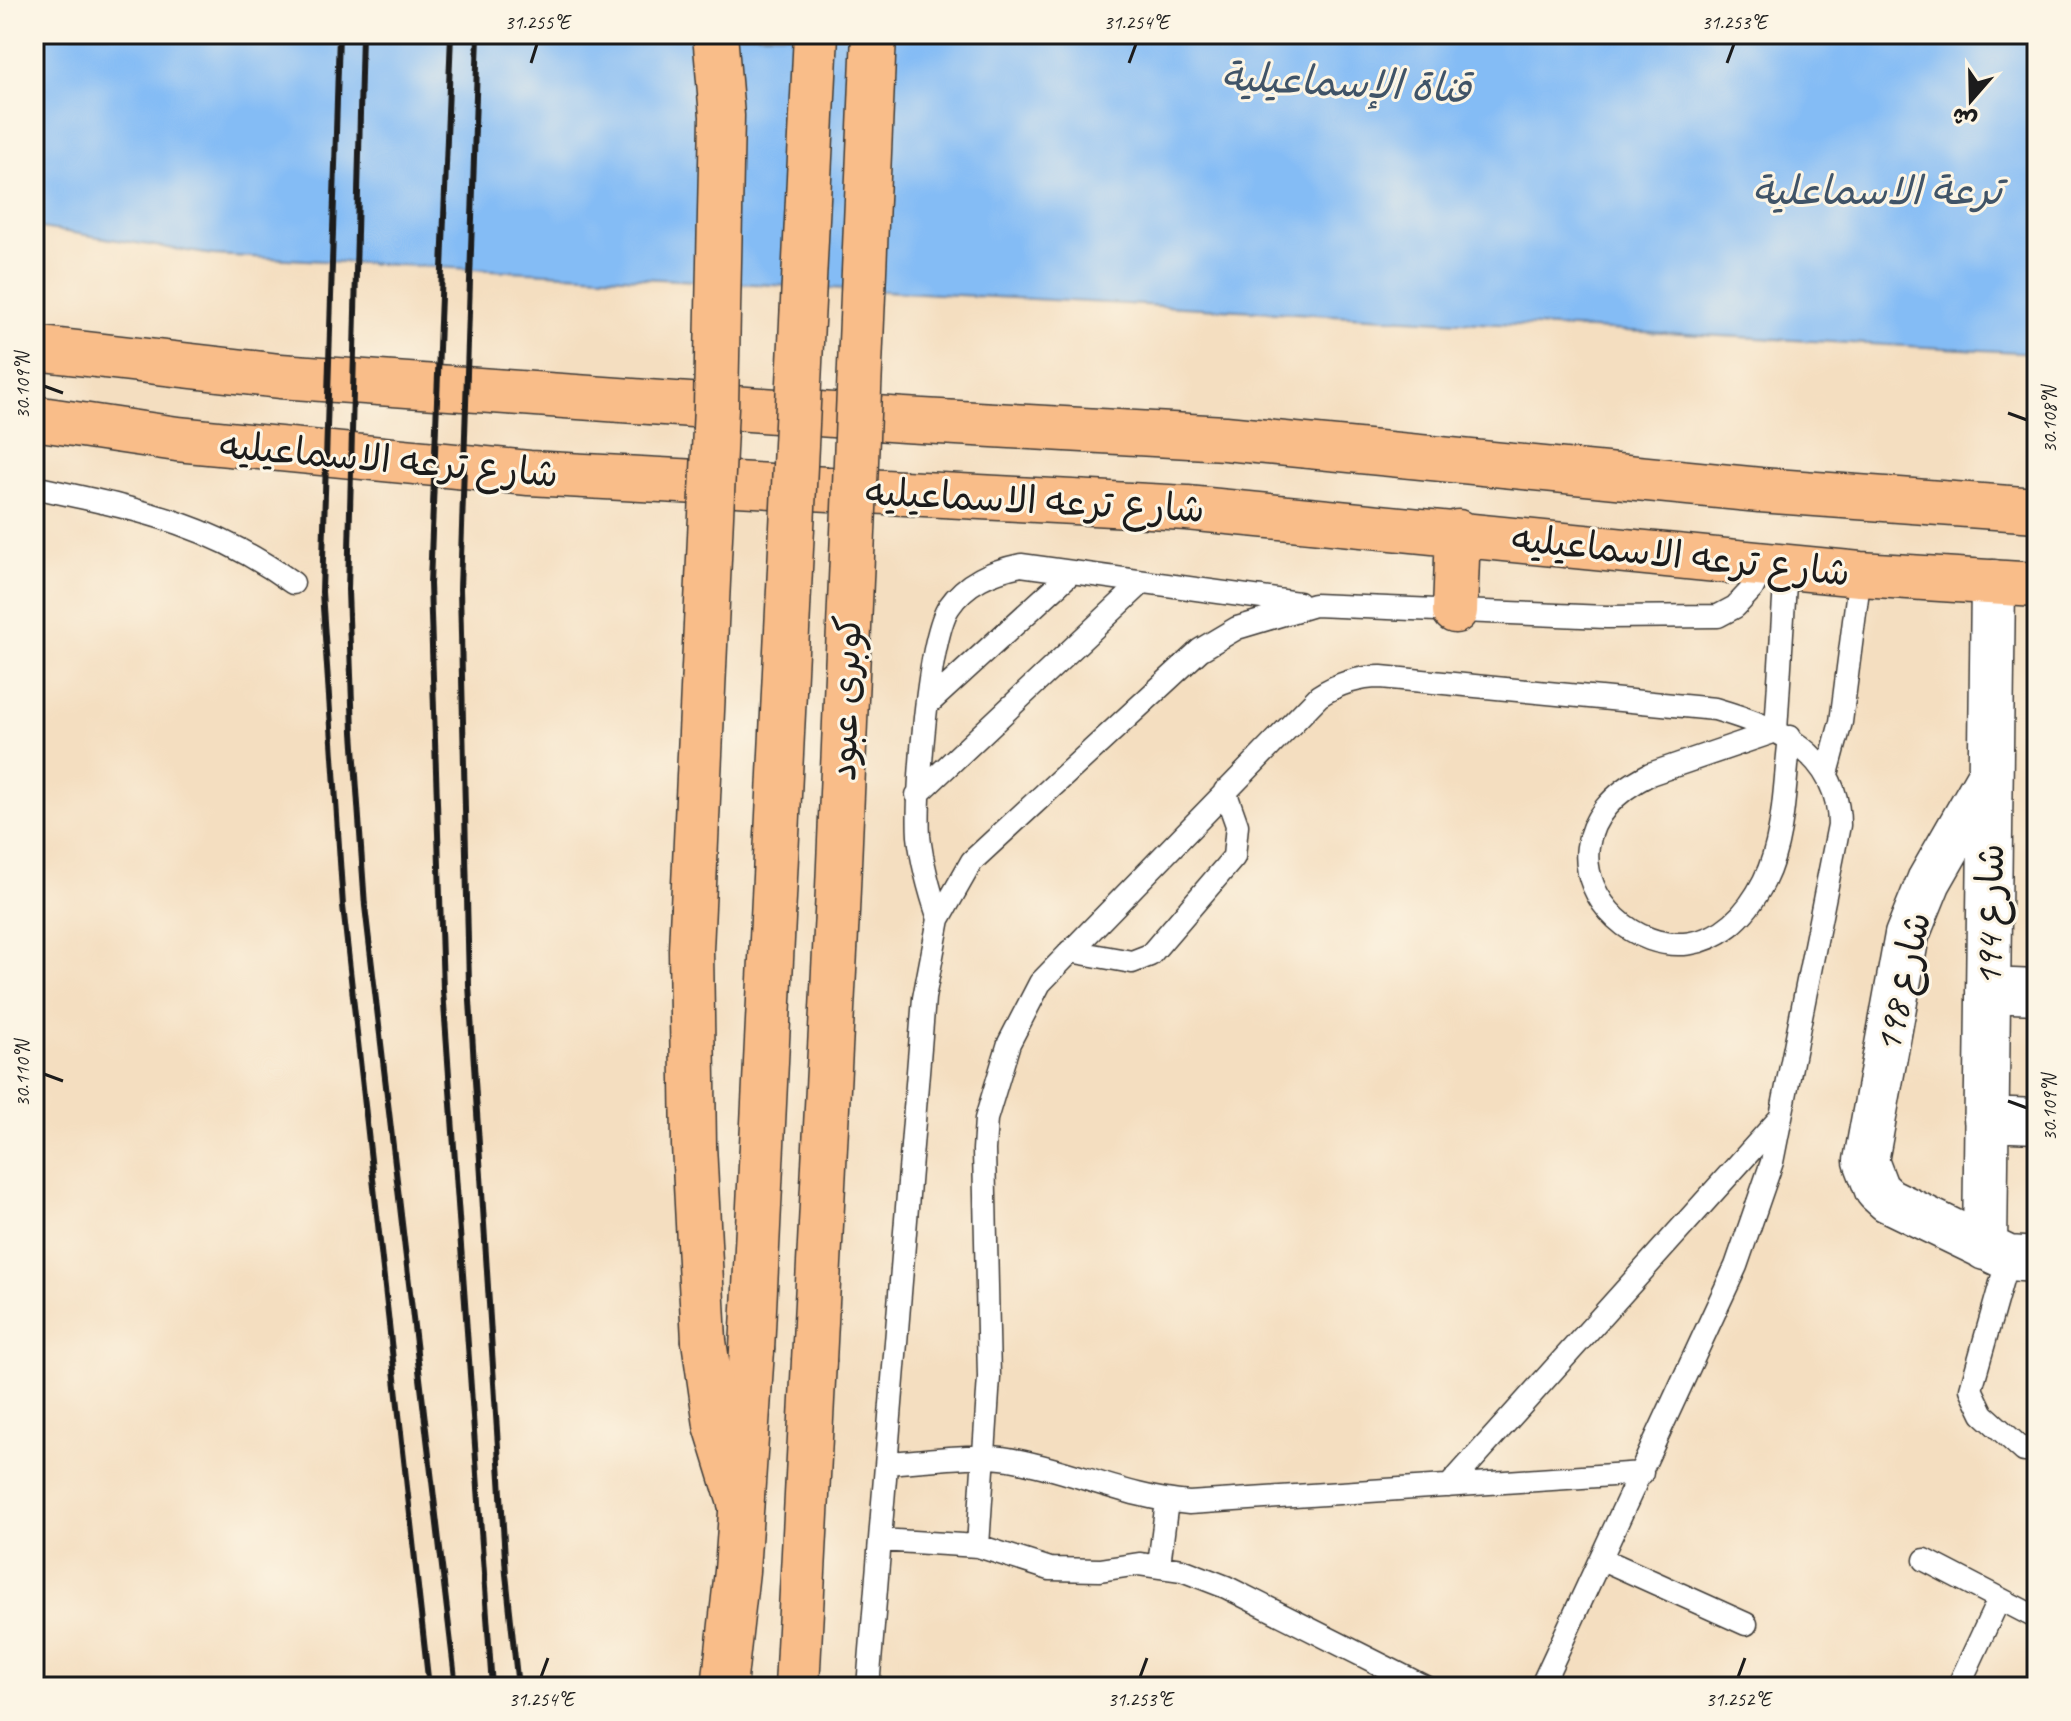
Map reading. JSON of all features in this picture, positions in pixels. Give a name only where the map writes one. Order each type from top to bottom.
[{"type":"main road","points":[[715,34],[722,116],[716,392],[691,950],[694,1145],[704,1341],[716,1425],[741,1506]]},
{"type":"main road","name":"كوبرى عبود","points":[[724,1687],[752,1350],[806,305],[816,34]]},
{"type":"main road","name":"كوبرى عبود","points":[[797,1687],[837,912],[874,34]]},
{"type":"main road","name":"شارع ترعه الاسماعيليه","points":[[34,348],[280,376],[888,419],[1225,438],[1760,490],[2037,510]]},
{"type":"main road","name":"شارع ترعه الاسماعيليه","points":[[34,418],[177,439],[529,473],[1049,499],[1458,532],[1860,574],[2037,585]]},
{"type":"main road","points":[[1455,611],[1458,532]]},
{"type":"street","name":"شارع 194","points":[[1993,582],[1986,1119],[2010,1255]]},
{"type":"street","name":"شارع 198","points":[[1990,774],[1929,881],[1907,935],[1866,1161],[1877,1190],[1888,1200],[2010,1255]]},
{"type":"street","points":[[1988,990],[2037,992]]},
{"type":"street","points":[[1986,1119],[2037,1121]]},
{"type":"lane","points":[[34,487],[156,514],[201,529],[233,544],[293,583]]},
{"type":"lane","points":[[939,919],[919,837],[917,795],[937,637],[948,608],[970,585],[994,571],[1021,565],[1314,605],[1606,617],[1718,616],[1735,607],[1776,565]]},
{"type":"lane","points":[[1776,565],[1783,734],[1772,862],[1757,892],[1735,918],[1697,940],[1676,944],[1634,935],[1617,923],[1593,889],[1589,869],[1594,829],[1610,803],[1632,783],[1650,774],[1783,734]]},
{"type":"lane","points":[[928,704],[1071,573]]},
{"type":"lane","points":[[1827,774],[1841,722],[1860,574]]},
{"type":"lane","points":[[917,795],[1143,582]]},
{"type":"lane","points":[[868,1687],[924,998],[939,919],[972,861],[1200,650],[1237,628],[1314,605]]},
{"type":"lane","points":[[978,1546],[989,1377],[986,1119],[996,1079],[1040,983],[1319,696],[1333,687],[1365,677],[1682,703],[1748,718],[1783,734],[1810,752],[1827,774],[1835,791],[1839,825],[1772,1162],[1736,1266],[1541,1687]]},
{"type":"lane","points":[[1070,951],[1132,962],[1150,955],[1234,857],[1237,825],[1225,791]]},
{"type":"lane","points":[[1449,1486],[1780,1117]]},
{"type":"lane","points":[[2010,1255],[1971,1389],[1983,1414],[2024,1451]]},
{"type":"lane","points":[[887,1463],[984,1456],[1011,1459],[1167,1501],[1189,1503],[1642,1473]]},
{"type":"lane","points":[[1159,1565],[1167,1501]]},
{"type":"lane","points":[[880,1540],[978,1546],[1050,1569],[1075,1571],[1159,1565],[1226,1587],[1425,1687]]},
{"type":"lane","points":[[1602,1559],[1746,1624]]},
{"type":"lane","points":[[1925,1560],[2037,1618]]},
{"type":"lane","points":[[1958,1687],[1999,1599]]},
{"type":"water","name":"ترعة الاسماعلية","points":[[34,34],[2037,34],[2037,353],[213,255],[34,227]]},
{"type":"railway","points":[[339,34],[322,592],[343,906],[429,1687]]},
{"type":"railway","points":[[362,34],[348,590],[353,732],[365,906],[456,1687]]},
{"type":"railway","points":[[451,34],[430,584],[443,990],[492,1687]]},
{"type":"railway","points":[[478,34],[460,589],[469,985],[506,1574],[518,1687]]},
{"type":"water label","name":"قناة الإسماعيلية","points":[[1346,82]]}]
